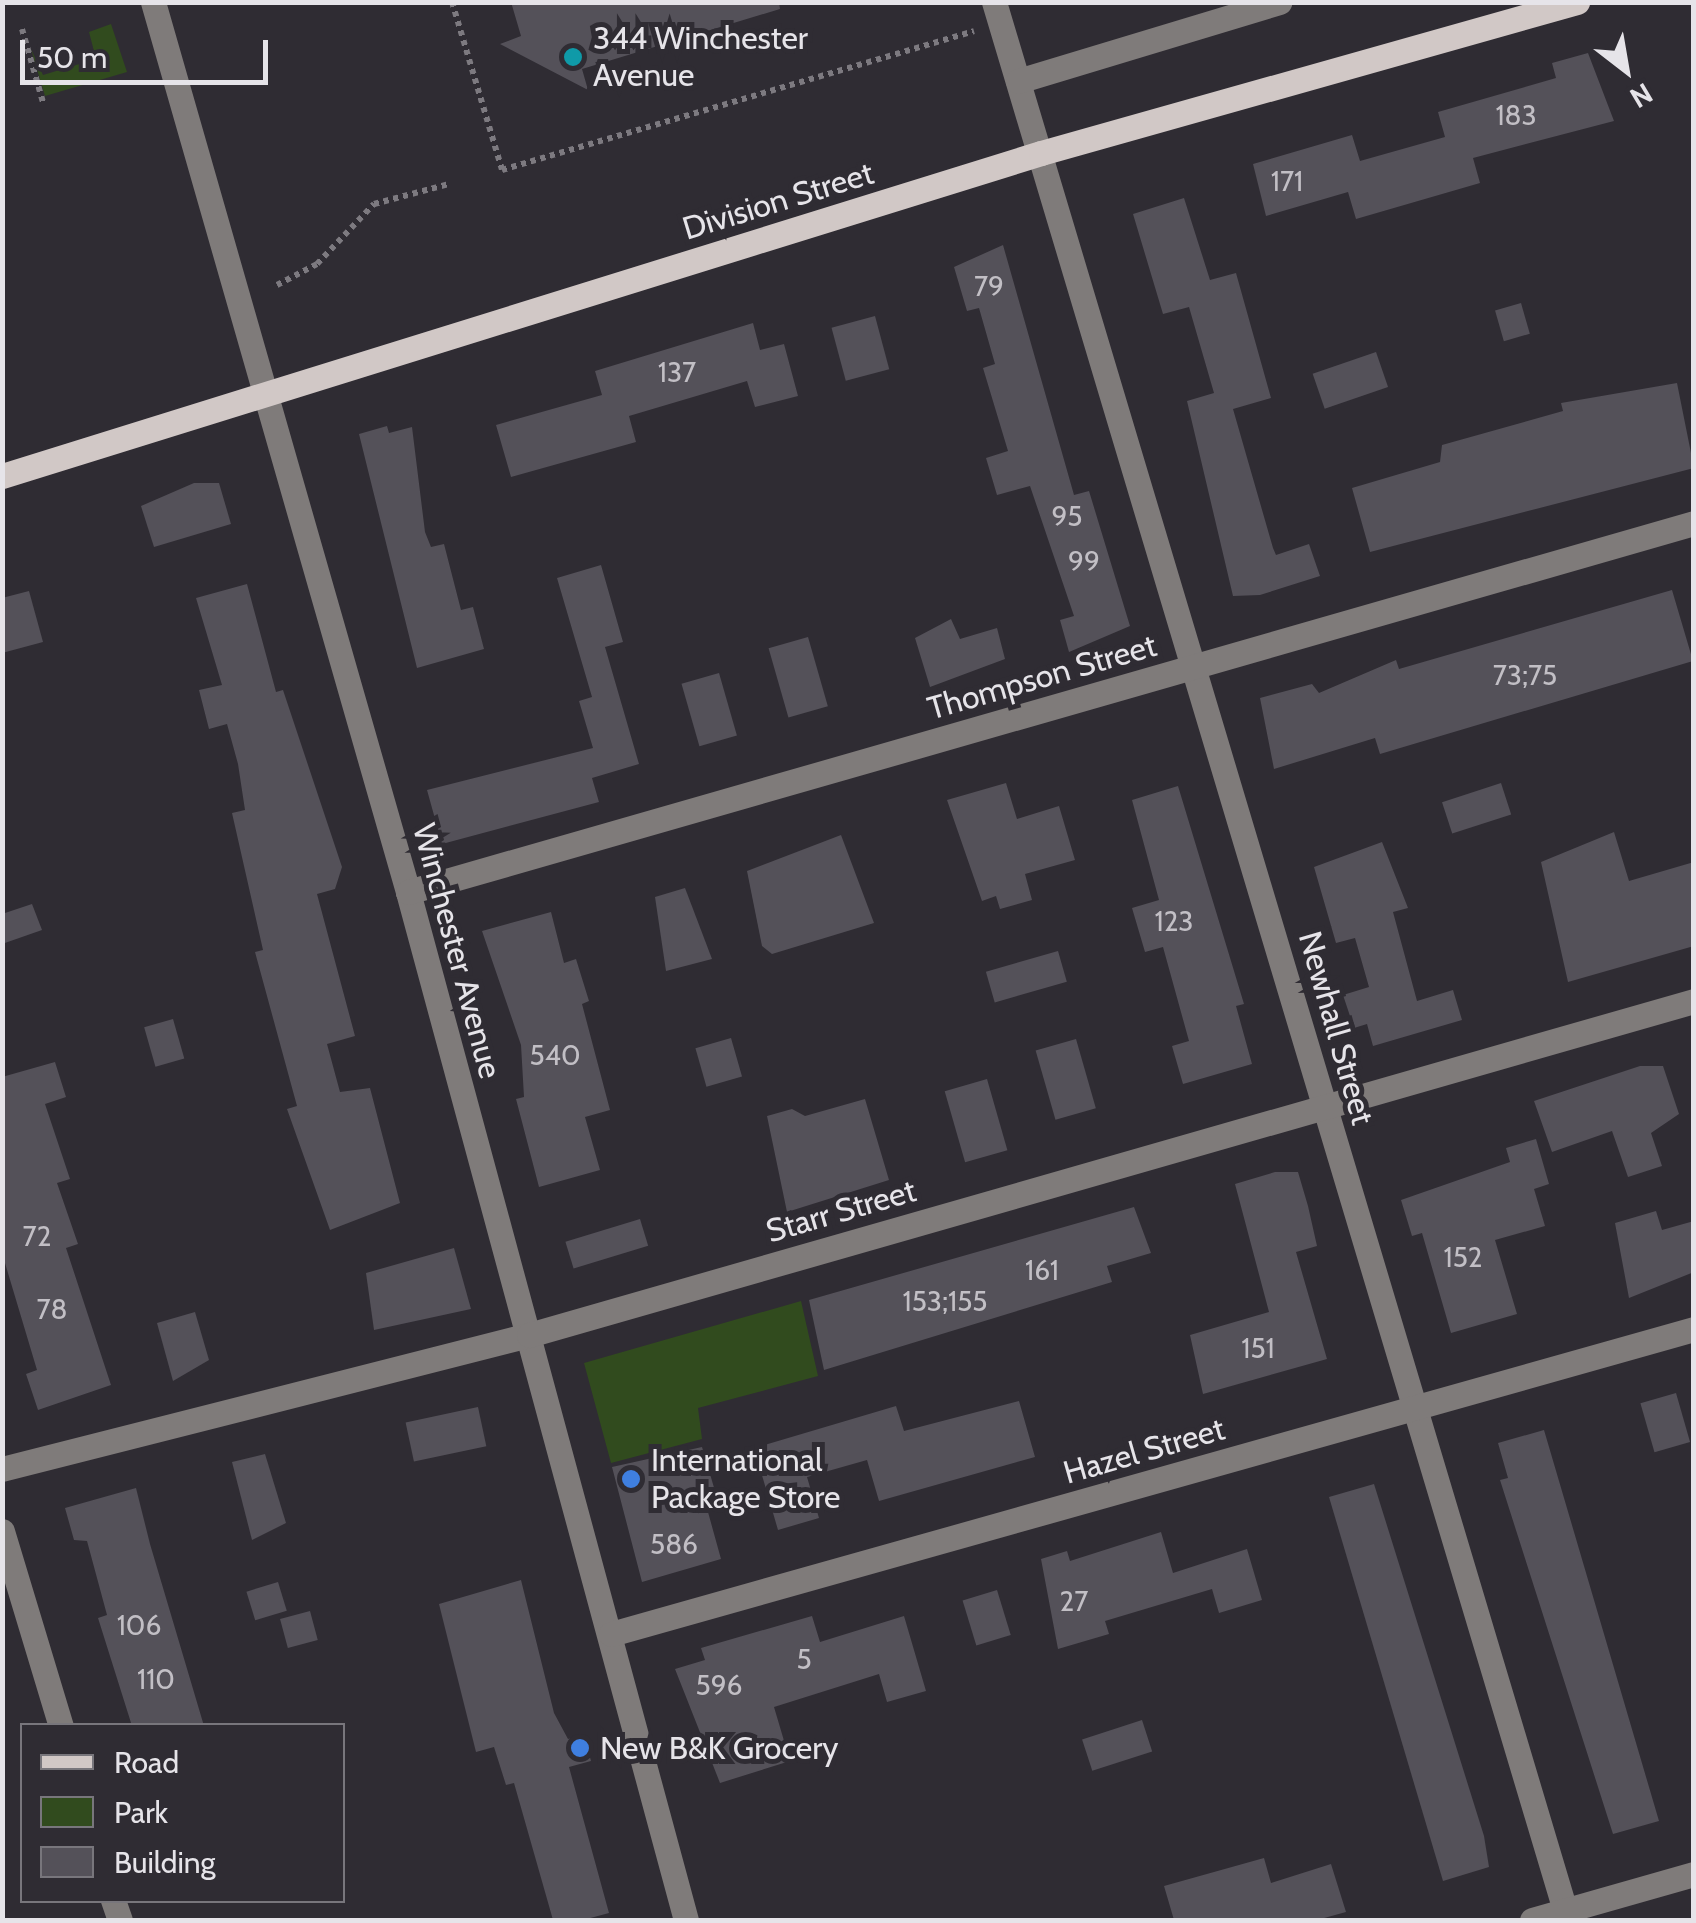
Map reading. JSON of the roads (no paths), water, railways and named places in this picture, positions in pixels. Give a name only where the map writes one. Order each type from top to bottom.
[{"type":"main road","name":"Division Street","points":[[2,476],[1041,153],[1577,2]]},
{"type":"street","name":"Winchester Avenue","points":[[153,2],[408,892],[686,1920]]},
{"type":"street","name":"Newhall Street","points":[[994,2],[1197,667],[1566,1916]]},
{"type":"street","points":[[1018,81],[1278,2]]},
{"type":"street","name":"Thompson Street","points":[[408,892],[1694,524]]},
{"type":"street","name":"Starr Street","points":[[2,1469],[529,1334],[1694,1001]]},
{"type":"street","name":"Hazel Street","points":[[611,1634],[1694,1329]]},
{"type":"street","points":[[2,1531],[60,1723]]},
{"type":"street","points":[[1532,1920],[1566,1916],[1694,1874]]},
{"type":"place","name":"344 Winchester Avenue","points":[[573,57]]},
{"type":"place","name":"International Package Store","points":[[631,1479]]},
{"type":"place","name":"New B&K Grocery","points":[[580,1748]]}]
